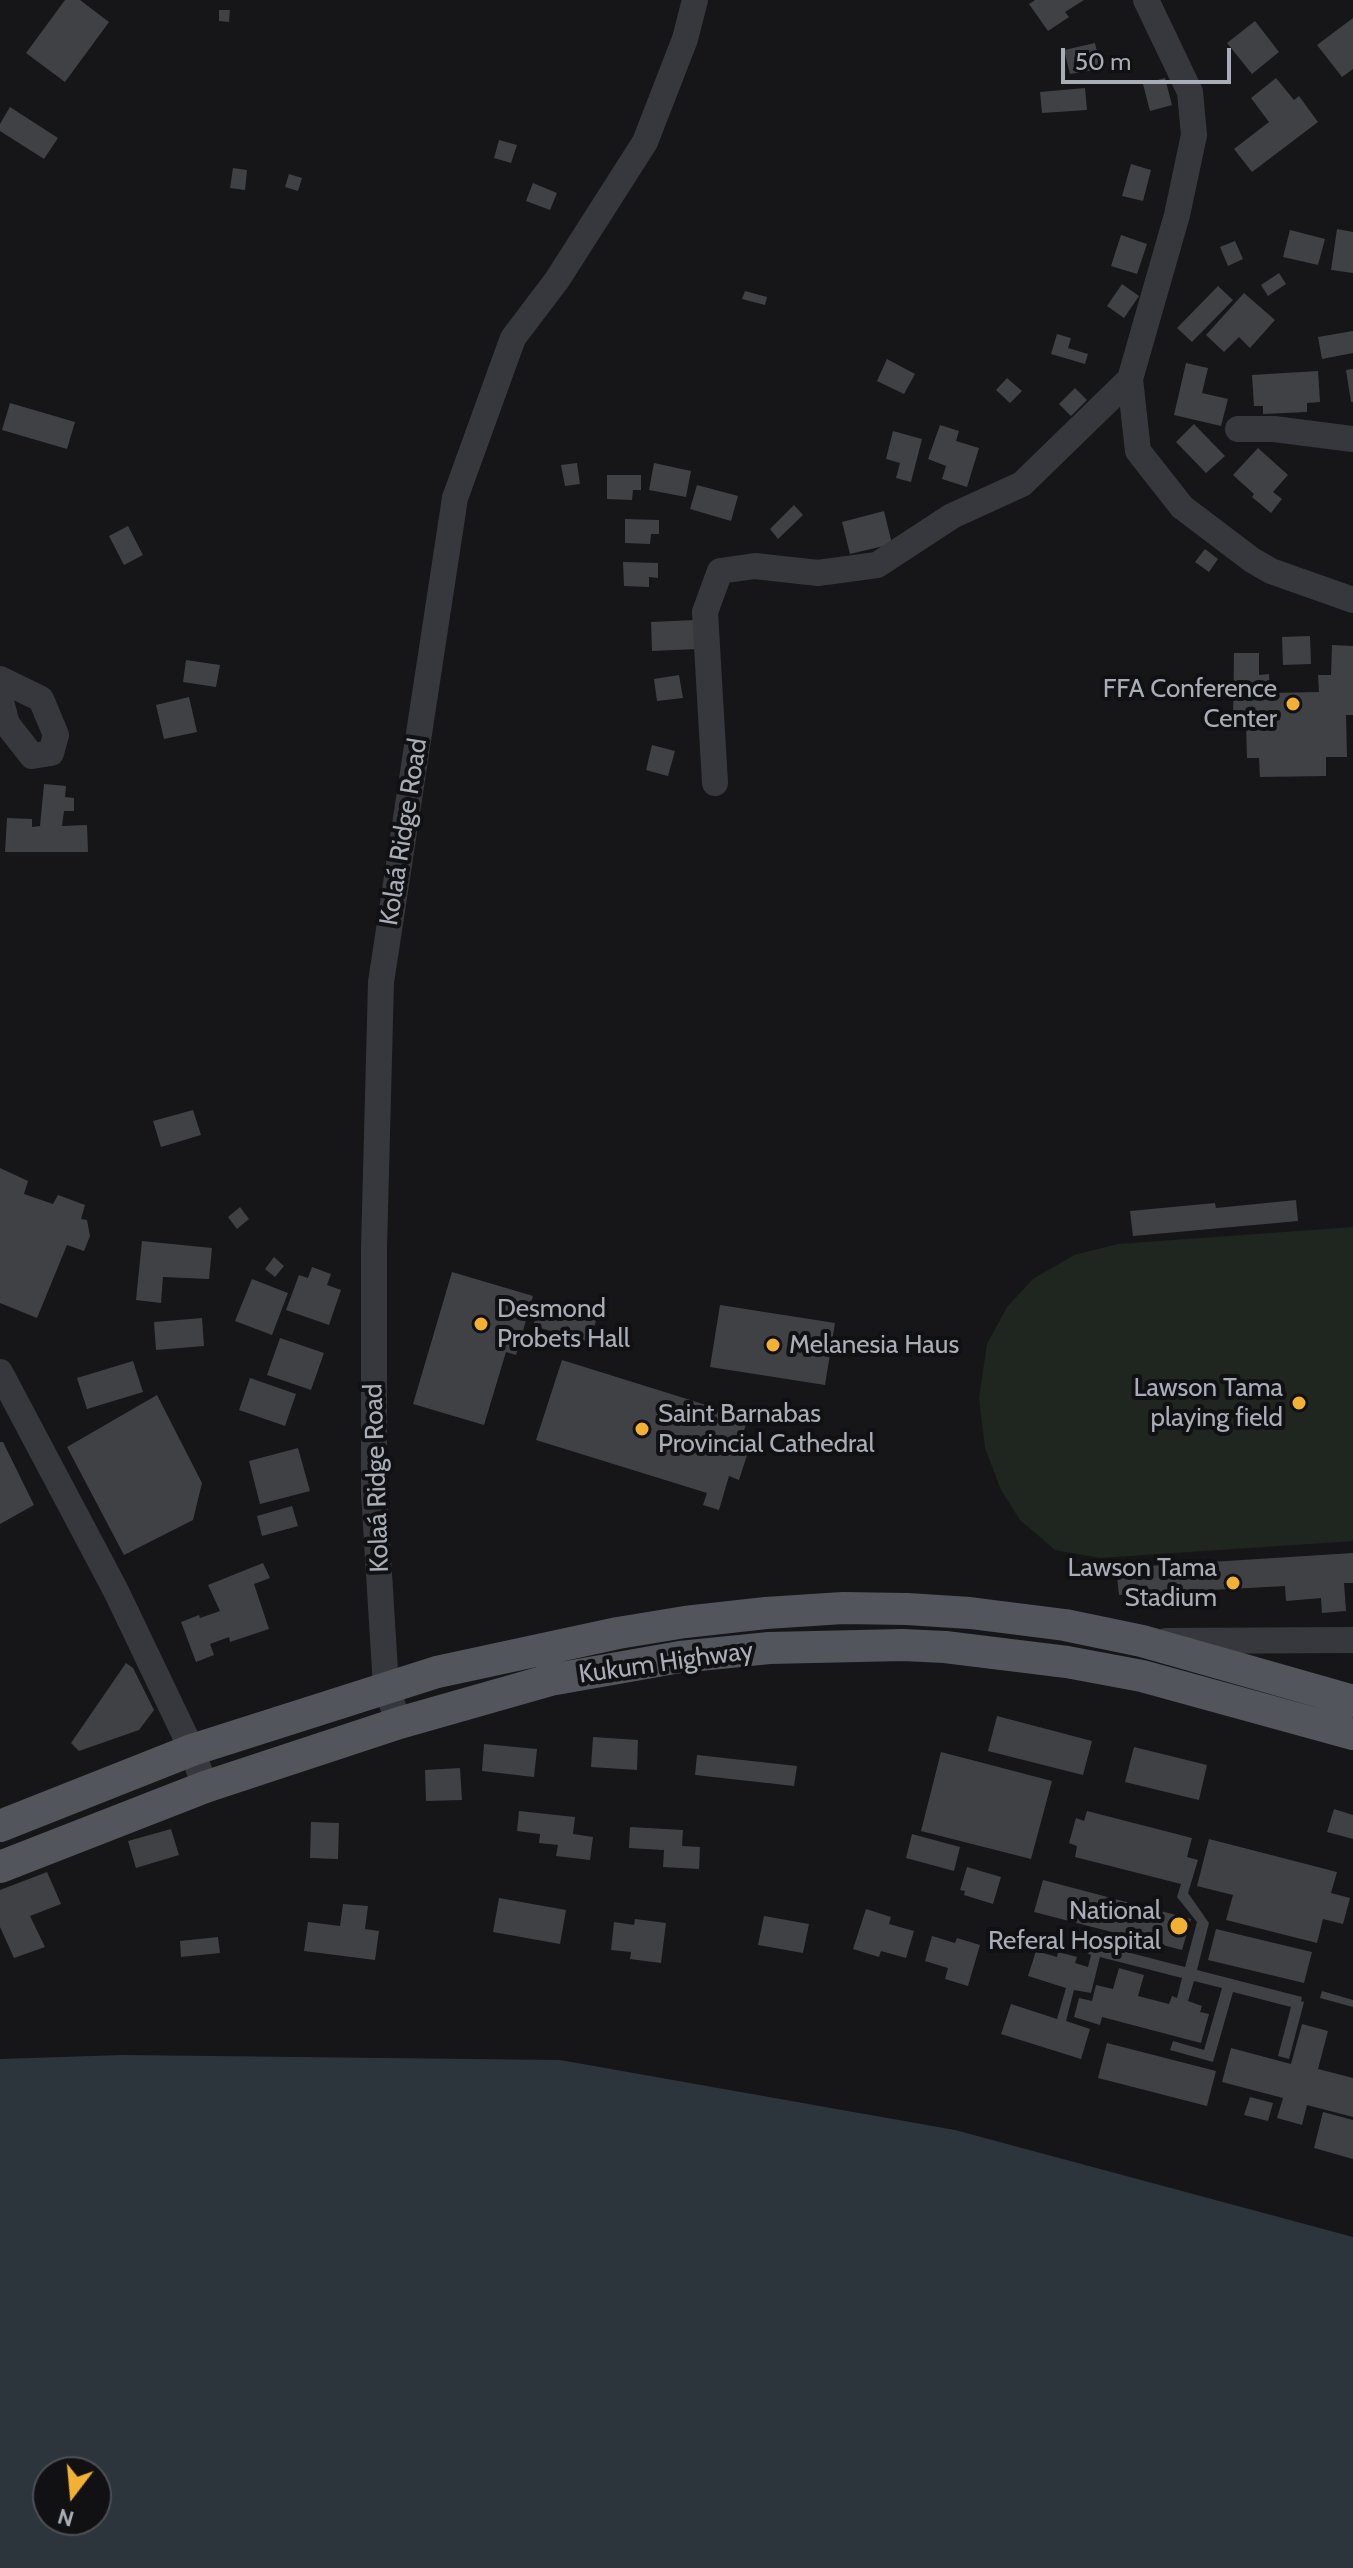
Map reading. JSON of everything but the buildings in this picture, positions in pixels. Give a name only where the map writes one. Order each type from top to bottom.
[{"type":"main road","name":"Kukum Highway","points":[[0,1826],[192,1750],[437,1672],[618,1633],[781,1612],[875,1609],[970,1613],[1065,1625],[1142,1641],[1353,1701]]},
{"type":"main road","name":"Kukum Highway","points":[[0,1867],[205,1787],[399,1723],[538,1683],[600,1669],[769,1648],[903,1645],[1051,1660],[1142,1676],[1353,1734]]},
{"type":"street","name":"Kolaá Ridge Road","points":[[399,1723],[386,1687],[374,1493],[374,1248],[381,982],[455,498],[513,338],[557,280],[645,142],[685,39],[695,0]]},
{"type":"street","points":[[1146,0],[1190,92],[1194,135],[1177,215],[1130,379],[1138,451],[1182,507],[1252,560],[1271,571],[1353,600]]},
{"type":"street","points":[[715,783],[705,612],[720,571],[755,566],[818,573],[877,565],[952,516],[1022,484],[1130,379]]},
{"type":"street","points":[[1238,429],[1274,429],[1353,439]]},
{"type":"street","points":[[0,679],[41,699],[56,735],[51,753],[32,756],[7,724],[0,698]]},
{"type":"street","points":[[0,1372],[116,1591],[192,1750],[205,1787]]},
{"type":"street","points":[[1142,1641],[1353,1640]]},
{"type":"shaded area","points":[[1353,1227],[1353,1541],[1100,1558],[1055,1550],[1020,1520],[1001,1490],[985,1448],[979,1398],[987,1344],[1007,1307],[1033,1279],[1074,1255],[1118,1244]]},
{"type":"shaded area","points":[[123,2055],[560,2060],[955,2130],[1353,2237],[1353,2568],[0,2568],[0,2059]]},
{"type":"place","name":"FFA Conference Center","points":[[1293,704]]},
{"type":"place","name":"Desmond Probets Hall","points":[[481,1324]]},
{"type":"place","name":"Melanesia Haus","points":[[773,1345]]},
{"type":"place","name":"Lawson Tama playing field","points":[[1299,1403]]},
{"type":"place","name":"Saint Barnabas Provincial Cathedral","points":[[642,1429]]},
{"type":"place","name":"Lawson Tama Stadium","points":[[1233,1583]]},
{"type":"place","name":"National Referal Hospital","points":[[1179,1926]]}]
